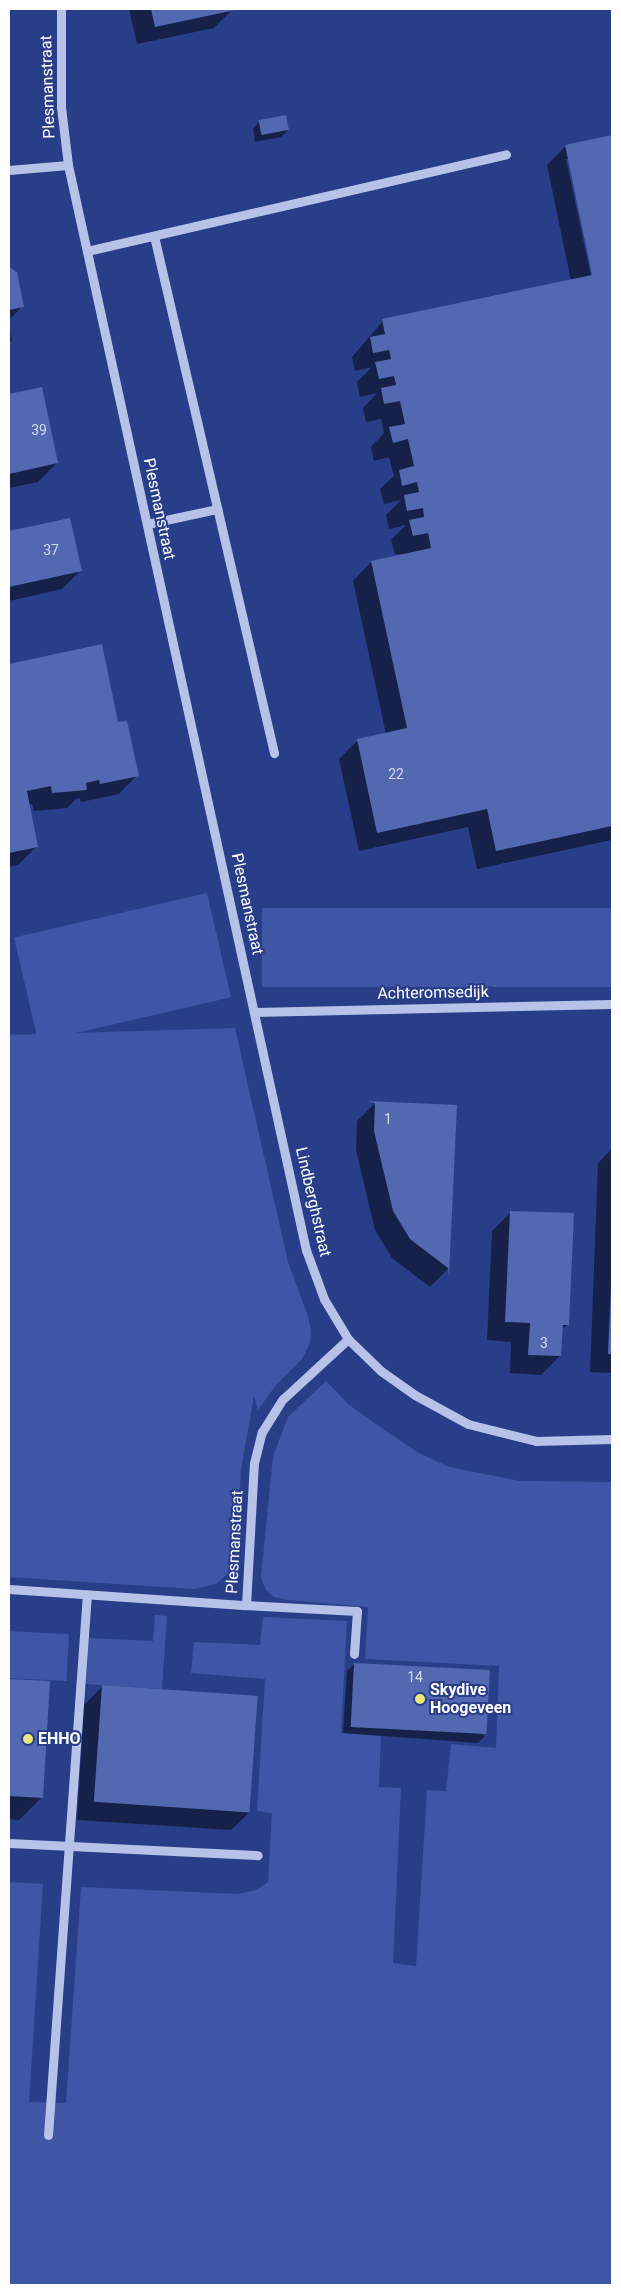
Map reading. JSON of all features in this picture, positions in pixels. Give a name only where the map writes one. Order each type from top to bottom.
[{"type":"street","name":"Plesmanstraat","points":[[61,9],[61,107],[68,165],[255,1012]]},
{"type":"street","points":[[87,251],[506,154]]},
{"type":"street","points":[[9,170],[68,165]]},
{"type":"street","points":[[154,236],[274,753]]},
{"type":"street","points":[[147,524],[217,509]]},
{"type":"street","name":"Achteromsedijk","points":[[255,1012],[612,1004]]},
{"type":"street","name":"Lindberghstraat","points":[[255,1012],[306,1250],[324,1299],[348,1339],[381,1372],[415,1395],[468,1424],[536,1440],[612,1439]]},
{"type":"street","name":"Plesmanstraat","points":[[9,1589],[246,1605],[254,1463],[262,1432],[284,1399],[348,1339]]},
{"type":"street","points":[[48,2135],[87,1594]]},
{"type":"street","points":[[246,1605],[357,1611],[354,1654]]},
{"type":"street","points":[[9,1843],[258,1855]]},
{"type":"shaded area","points":[[207,893],[231,997],[38,1042],[14,938]]},
{"type":"shaded area","points":[[262,908],[612,908],[612,987],[262,987]]},
{"type":"shaded area","points":[[235,1028],[288,1262],[308,1316],[311,1331],[310,1343],[302,1359],[276,1385],[258,1410],[254,1396],[241,1469],[236,1558],[227,1574],[216,1584],[194,1589],[9,1577],[9,1035]]},
{"type":"shaded area","points":[[326,1381],[348,1404],[373,1422],[417,1452],[449,1467],[520,1481],[612,1482],[612,2285],[9,2285],[9,1882],[43,1884],[29,2102],[66,2103],[81,1887],[237,1894],[256,1890],[268,1882],[272,1813],[257,1811],[265,1679],[191,1673],[194,1642],[260,1645],[263,1617],[347,1621],[341,1733],[381,1736],[379,1787],[401,1788],[393,1963],[416,1966],[427,1790],[446,1791],[451,1744],[496,1748],[499,1666],[365,1659],[368,1607],[287,1600],[274,1597],[266,1590],[261,1577],[273,1456],[288,1417]]},
{"type":"shaded area","points":[[155,1615],[167,1616],[162,1689],[86,1684],[89,1638],[153,1641]]},
{"type":"shaded area","points":[[9,1631],[69,1634],[66,1681],[9,1678]]},
{"type":"building","points":[[151,9],[235,9],[235,10],[155,27]]},
{"type":"building","points":[[286,115],[289,130],[261,135],[259,120]]},
{"type":"building","points":[[612,135],[612,826],[496,851],[487,809],[377,833],[357,739],[407,728],[371,561],[431,548],[428,533],[413,536],[409,520],[424,517],[423,508],[407,511],[404,495],[419,492],[417,482],[402,486],[399,470],[414,466],[408,439],[393,443],[389,427],[405,424],[400,401],[384,404],[381,388],[396,385],[394,376],[379,379],[375,362],[391,359],[389,350],[373,353],[370,337],[385,334],[382,319],[592,275],[565,145]]},
{"type":"building","points":[[9,267],[17,272],[24,307],[9,310]]},
{"type":"building","points":[[42,387],[58,463],[9,474],[9,394]]},
{"type":"building","points":[[70,518],[82,571],[9,587],[9,531]]},
{"type":"building","points":[[102,644],[118,722],[127,721],[139,776],[100,784],[99,780],[86,783],[87,790],[52,793],[51,786],[27,791],[38,847],[9,853],[9,664]]},
{"type":"building","points":[[367,1101],[457,1105],[449,1276],[448,1268],[410,1239],[393,1211],[374,1131],[375,1103]]},
{"type":"building","points":[[510,1211],[574,1213],[569,1325],[563,1325],[561,1356],[528,1355],[530,1323],[505,1322]]},
{"type":"building","points":[[611,1285],[612,1354],[608,1354]]},
{"type":"building","name":"Skydive Hoogeveen","points":[[354,1663],[490,1670],[486,1734],[351,1727]]},
{"type":"building","name":"EHHO","points":[[9,1679],[50,1681],[43,1798],[9,1796]]},
{"type":"building","points":[[102,1685],[258,1696],[249,1813],[94,1802]]},
{"type":"place","name":"Skydive Hoogeveen","points":[[420,1699]]},
{"type":"place","name":"EHHO","points":[[28,1739]]}]
